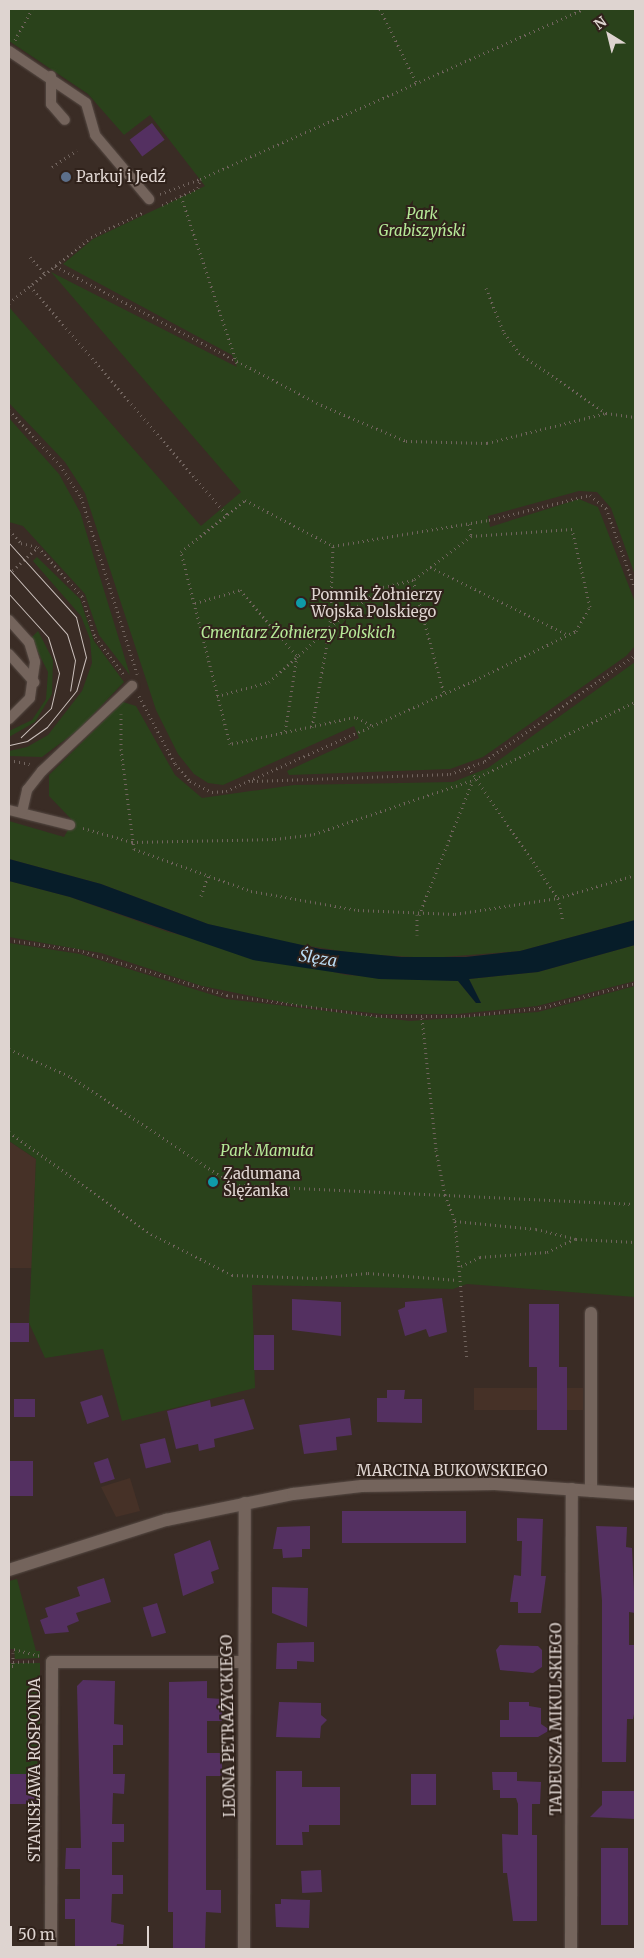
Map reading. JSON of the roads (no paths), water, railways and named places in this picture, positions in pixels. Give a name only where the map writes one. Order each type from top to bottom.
[{"type":"street","points":[[591,1313],[592,1491]]},
{"type":"street","name":"MARCINA BUKOWSKIEGO","points":[[9,1570],[138,1528],[245,1503],[362,1486],[495,1484],[635,1494]]},
{"type":"street","name":"TADEUSZA MIKULSKIEGO","points":[[571,1949],[572,1489]]},
{"type":"street","name":"LEONA PETRAŻYCKIEGO","points":[[244,1949],[243,1662],[245,1503]]},
{"type":"street","name":"STANISŁAWA ROSPONDA","points":[[51,1949],[46,1662],[243,1662]]},
{"type":"lane","points":[[9,52],[52,76],[86,103],[95,135],[149,199]]},
{"type":"lane","points":[[52,76],[51,104],[65,120]]},
{"type":"lane","points":[[9,620],[29,642],[35,662],[34,682],[30,698],[9,719]]},
{"type":"lane","points":[[9,654],[34,682]]},
{"type":"lane","points":[[22,812],[27,790],[42,770],[132,686]]},
{"type":"lane","points":[[9,810],[70,824]]},
{"type":"water","name":"Ślęza","points":[[9,859],[101,884],[208,924],[320,949],[401,957],[466,957],[520,951],[635,920],[635,945],[538,972],[469,979],[481,1003],[476,1003],[458,981],[379,979],[253,960],[70,897],[9,881]]},
{"type":"tram line","points":[[9,543],[76,617],[86,657],[76,691],[47,727],[27,741],[9,745]]},
{"type":"tram line","points":[[9,569],[67,634],[75,660],[70,691]]},
{"type":"tram line","points":[[9,594],[48,637],[59,673],[51,708],[21,737]]},
{"type":"place","name":"Parkuj i Jedź","points":[[66,177]]},
{"type":"place","name":"Pomnik Żołnierzy Wojska Polskiego","points":[[301,603]]},
{"type":"place","name":"Zadumana Ślężanka","points":[[213,1182]]},
{"type":"park label","name":"Park Grabiszyński","points":[[422,222]]},
{"type":"park label","name":"Cmentarz Żołnierzy Polskich","points":[[298,633]]},
{"type":"park label","name":"Park Mamuta","points":[[267,1151]]}]
